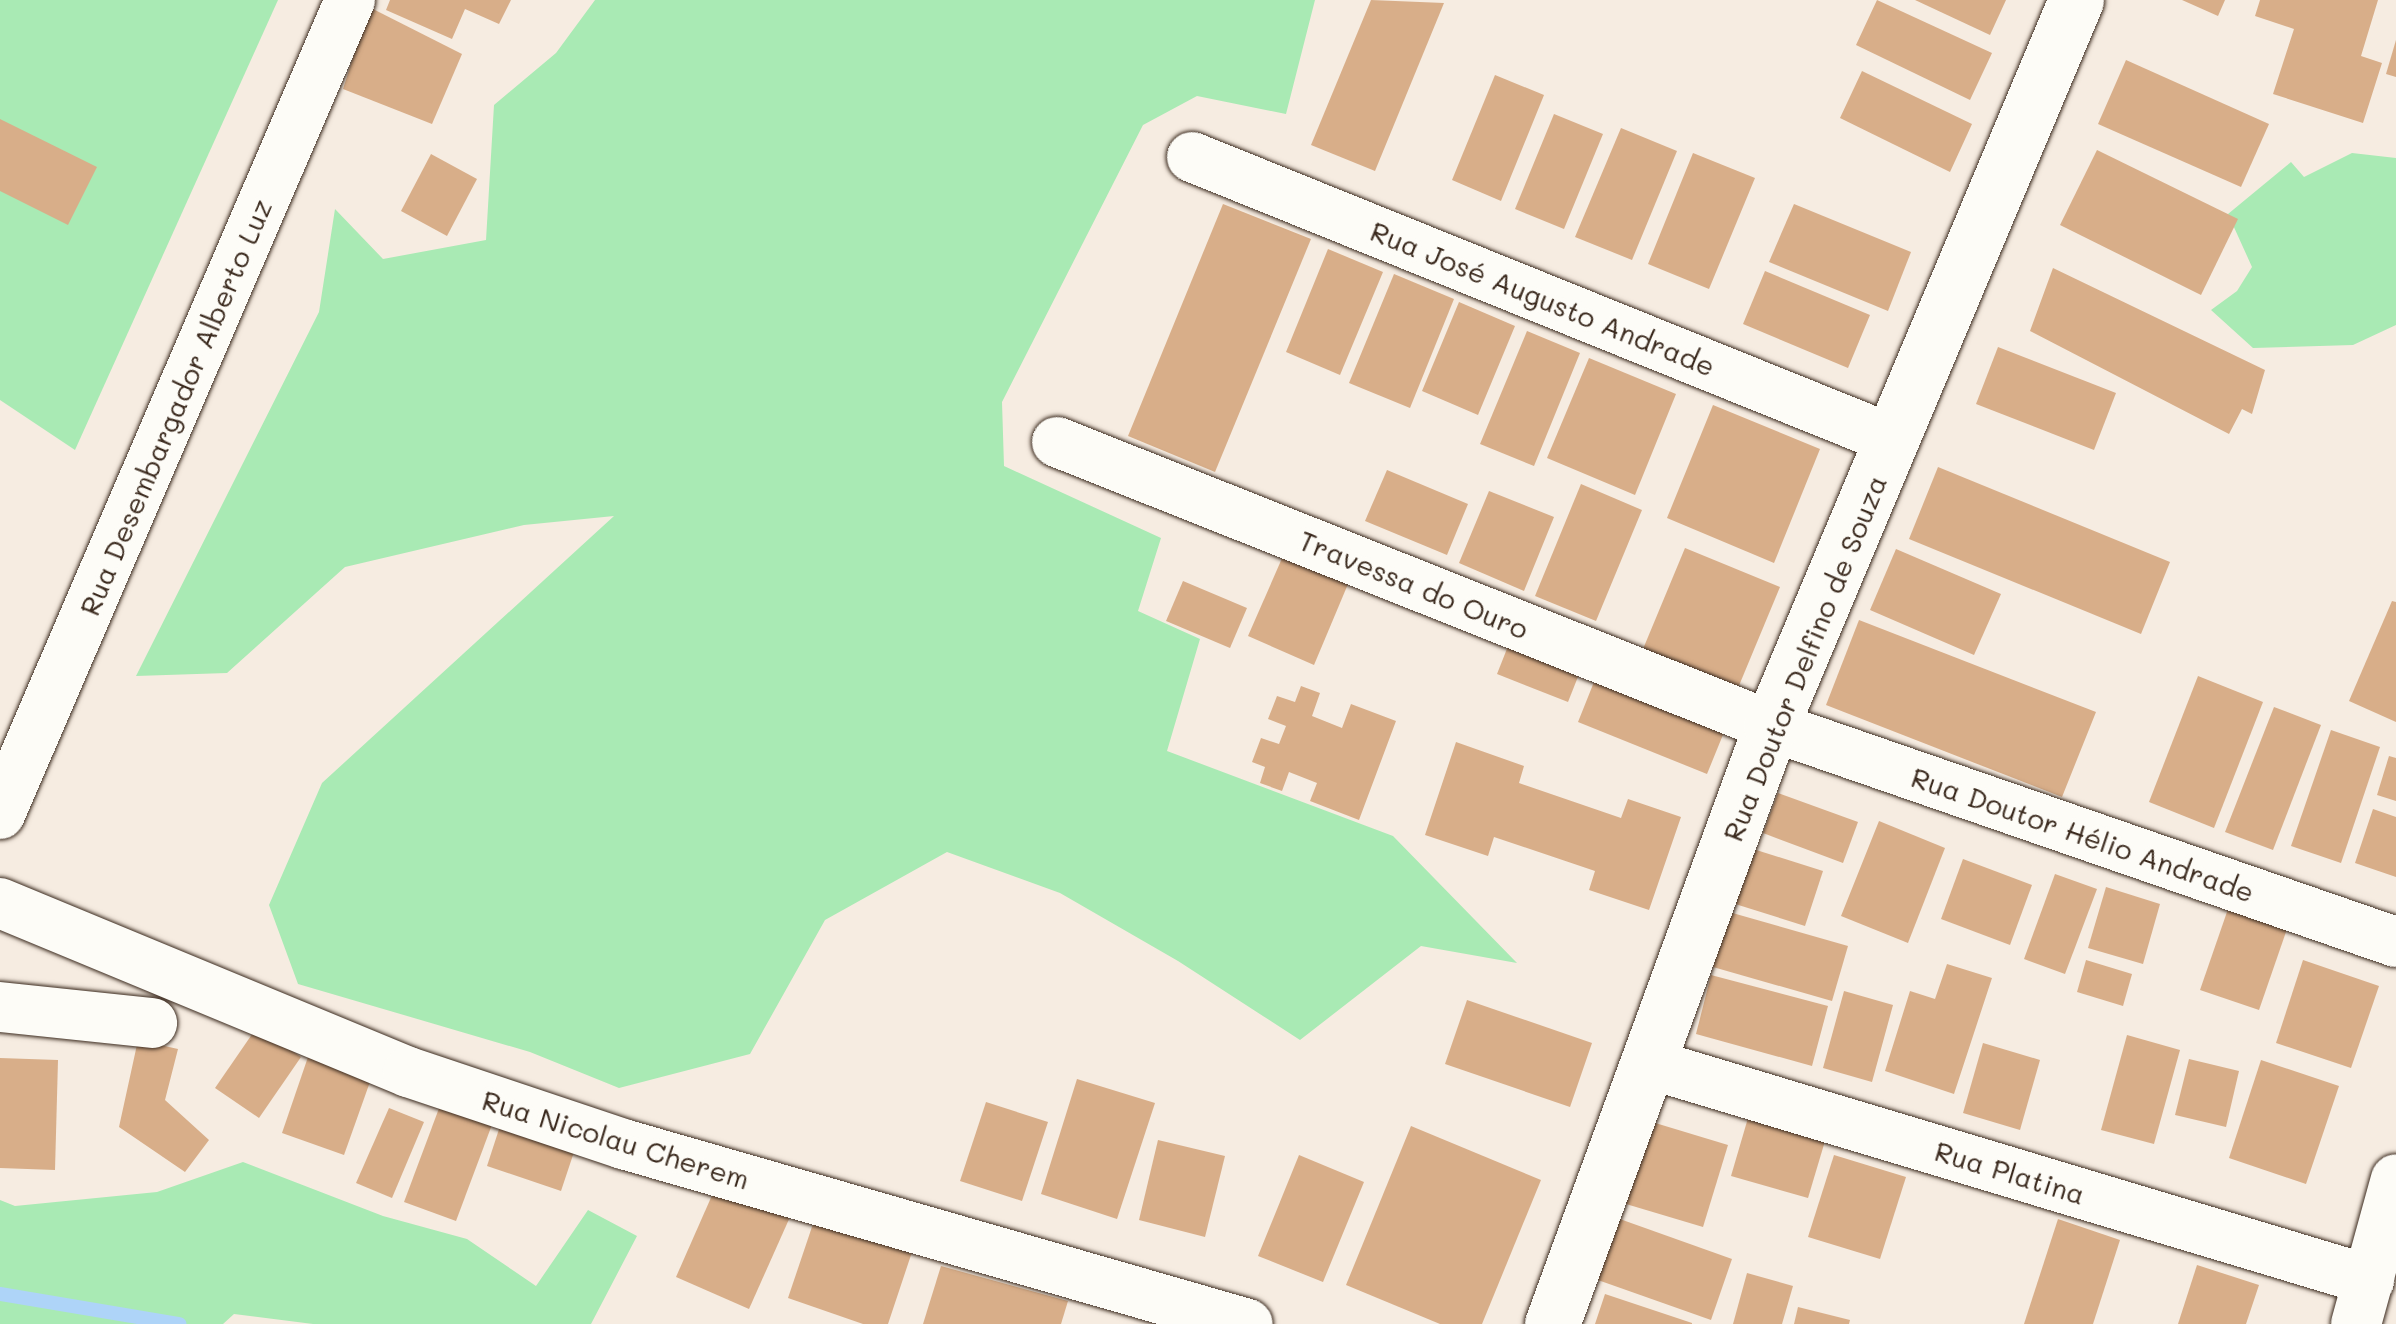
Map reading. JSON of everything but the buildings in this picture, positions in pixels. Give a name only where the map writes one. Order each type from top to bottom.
[{"type":"street","name":"Rua Desembargador Alberto Luz","points":[[0,814],[350,0]]},
{"type":"street","name":"Rua Doutor Delfino de Souza","points":[[1552,1324],[1771,726],[2076,0]]},
{"type":"street","name":"Rua José Augusto Andrade","points":[[1192,157],[1894,440]]},
{"type":"street","name":"Travessa do Ouro","points":[[1057,442],[1771,726]]},
{"type":"street","name":"Rua Doutor Hélio Andrade","points":[[1771,726],[2396,942]]},
{"type":"street","name":"Rua Nicolau Cherem","points":[[0,903],[408,1072],[605,1138],[1248,1324]]},
{"type":"street","points":[[0,1007],[152,1023]]},
{"type":"street","name":"Rua Platina","points":[[1650,1064],[2363,1302]]},
{"type":"street","points":[[2363,1302],[2396,1179]]},
{"type":"green space","points":[[0,0],[278,0],[75,450],[0,400]]},
{"type":"green space","points":[[595,0],[1315,0],[1286,114],[1197,96],[1143,125],[1002,402],[1004,466],[1161,538],[1138,611],[1200,639],[1167,751],[1393,836],[1517,963],[1421,946],[1300,1040],[1178,961],[1060,893],[947,852],[825,920],[750,1054],[619,1088],[530,1052],[298,984],[269,905],[322,783],[614,516],[524,525],[345,567],[227,673],[136,676],[319,312],[335,209],[383,259],[486,240],[494,105],[556,53]]},
{"type":"green space","points":[[2352,153],[2396,158],[2396,325],[2353,345],[2253,348],[2211,310],[2237,291],[2252,267],[2228,214],[2291,162],[2304,177]]},
{"type":"green space","points":[[243,1162],[383,1216],[467,1239],[536,1286],[588,1210],[637,1236],[591,1324],[313,1324],[234,1314],[223,1324],[0,1324],[0,1200],[15,1206],[157,1192]]},
{"type":"waterway","points":[[0,1294],[180,1324]]}]
